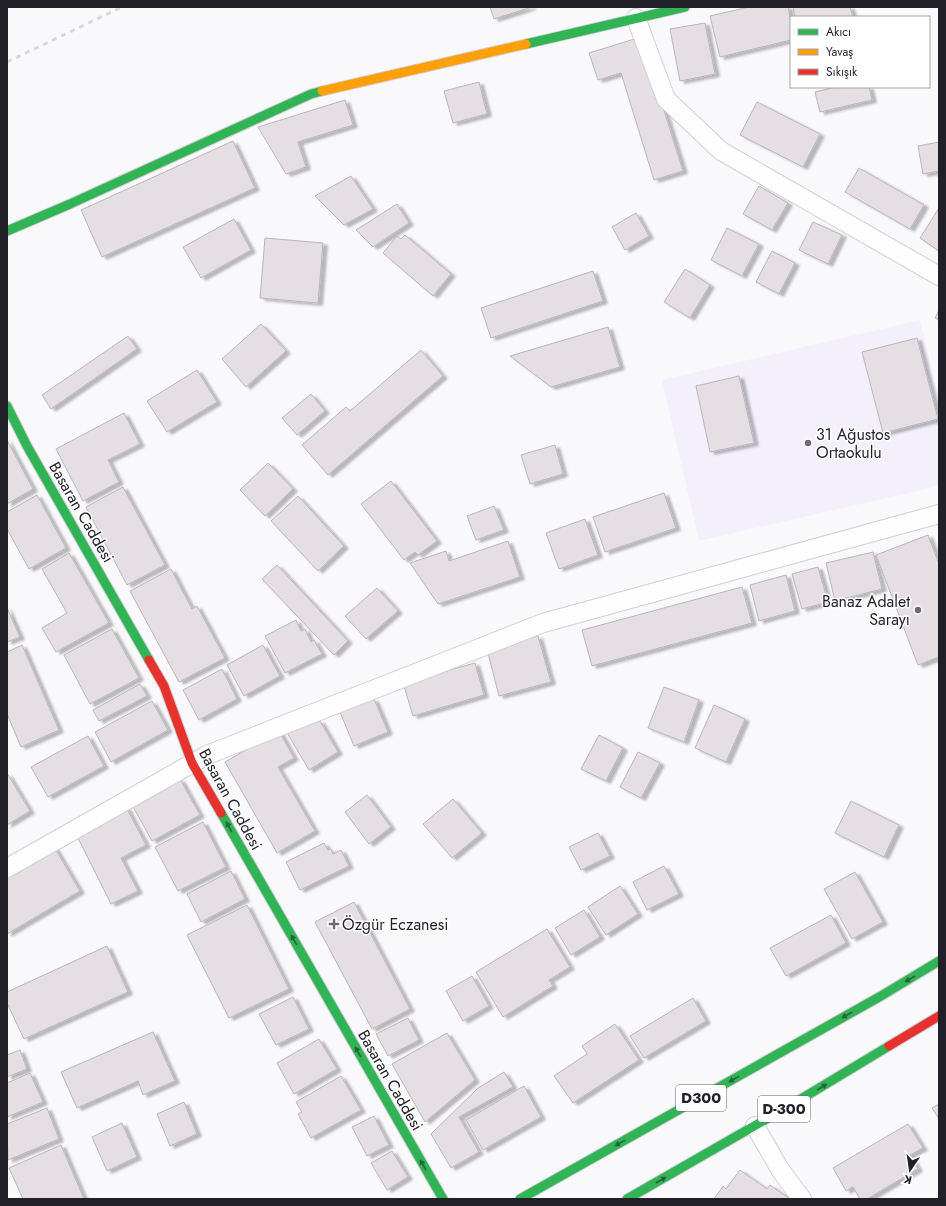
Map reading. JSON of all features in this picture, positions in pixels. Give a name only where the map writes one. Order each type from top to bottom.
[{"type":"main road","points":[[7,231],[70,204],[311,94],[685,7]]},
{"type":"main road","name":"Basaran Caddesi","points":[[7,406],[27,446],[164,686],[192,763],[443,1199]]},
{"type":"main road","name":"D300","points":[[520,1199],[939,962]]},
{"type":"main road","name":"D-300","points":[[627,1199],[755,1126],[939,1016]]},
{"type":"street","points":[[636,18],[666,99],[721,151],[939,276]]},
{"type":"street","points":[[7,868],[207,755],[543,623],[939,514]]},
{"type":"street","points":[[755,1126],[782,1171],[802,1199]]},
{"type":"shaded area","name":"31 Ağustos Ortaokulu","points":[[920,320],[939,401],[939,486],[699,541],[662,380]]},
{"type":"building","points":[[490,7],[532,7],[494,19]]},
{"type":"building","points":[[749,7],[788,7],[790,17],[790,40],[720,57],[710,16]]},
{"type":"building","points":[[793,7],[850,7],[853,16],[795,16]]},
{"type":"building","points":[[705,23],[715,74],[680,81],[670,29]]},
{"type":"building","points":[[641,37],[683,171],[654,180],[621,73],[598,80],[589,53]]},
{"type":"building","points":[[479,82],[487,114],[453,123],[444,91]]},
{"type":"building","points":[[832,88],[869,88],[872,100],[820,112],[815,92]]},
{"type":"building","points":[[345,100],[353,125],[298,142],[306,167],[286,174],[258,127]]},
{"type":"building","points":[[757,102],[820,134],[803,167],[740,135]]},
{"type":"building","points":[[233,141],[255,188],[102,257],[81,210]]},
{"type":"building","points":[[939,142],[939,171],[923,174],[918,146]]},
{"type":"building","points":[[859,168],[924,205],[910,229],[845,192]]},
{"type":"building","points":[[351,176],[373,209],[344,225],[315,196]]},
{"type":"building","points":[[759,186],[788,203],[772,230],[743,214]]},
{"type":"building","points":[[397,204],[409,223],[373,247],[356,230]]},
{"type":"building","points":[[939,208],[939,251],[920,238]]},
{"type":"building","points":[[636,213],[649,236],[625,250],[612,227]]},
{"type":"building","points":[[234,219],[251,250],[201,278],[183,247]]},
{"type":"building","points":[[813,222],[842,235],[828,264],[799,250]]},
{"type":"building","points":[[727,228],[759,244],[742,276],[711,260]]},
{"type":"building","points":[[405,235],[451,274],[433,296],[383,253],[397,236],[401,239]]},
{"type":"building","points":[[265,238],[323,243],[318,303],[260,298]]},
{"type":"building","points":[[772,251],[795,263],[779,294],[756,282]]},
{"type":"building","points":[[685,269],[710,285],[690,318],[664,302]]},
{"type":"building","points":[[593,271],[603,301],[491,338],[481,308]]},
{"type":"building","points":[[939,310],[939,320],[935,318]]},
{"type":"building","points":[[261,324],[286,351],[246,387],[222,359]]},
{"type":"building","points":[[608,327],[620,367],[551,387],[510,356]]},
{"type":"building","points":[[128,336],[137,349],[51,409],[42,395]]},
{"type":"building","points":[[917,338],[938,419],[883,433],[862,352]]},
{"type":"building","points":[[421,350],[443,376],[328,475],[302,445],[346,407],[350,411]]},
{"type":"building","points":[[197,370],[217,402],[167,432],[147,401]]},
{"type":"building","points":[[739,376],[754,443],[710,452],[696,386]]},
{"type":"building","points":[[311,394],[325,411],[297,435],[282,418]]},
{"type":"building","points":[[124,413],[140,444],[108,460],[119,482],[83,501],[56,449]]},
{"type":"building","points":[[7,440],[33,489],[7,504]]},
{"type":"building","points":[[555,445],[563,474],[530,484],[521,455]]},
{"type":"building","points":[[268,463],[293,489],[265,516],[240,490]]},
{"type":"building","points":[[391,481],[437,541],[418,555],[415,552],[404,560],[361,504]]},
{"type":"building","points":[[123,487],[165,565],[127,585],[86,507]]},
{"type":"building","points":[[664,493],[676,528],[605,552],[593,517]]},
{"type":"building","points":[[37,495],[66,548],[29,569],[7,529],[7,512]]},
{"type":"building","points":[[298,496],[344,546],[318,571],[271,521]]},
{"type":"building","points":[[494,506],[504,530],[476,540],[467,516]]},
{"type":"building","points":[[585,519],[598,555],[559,569],[546,533]]},
{"type":"building","name":"Banaz Adalet Sarayı","points":[[928,535],[939,564],[939,657],[918,665],[876,555]]},
{"type":"building","points":[[508,541],[520,577],[438,604],[410,563],[446,551],[449,561]]},
{"type":"building","points":[[873,552],[882,589],[835,601],[826,563]]},
{"type":"building","points":[[69,553],[109,623],[56,652],[42,628],[67,613],[42,569]]},
{"type":"building","points":[[277,565],[348,641],[334,655],[262,579]]},
{"type":"building","points":[[818,567],[828,602],[802,609],[792,574]]},
{"type":"building","points":[[171,569],[192,609],[197,606],[225,658],[179,682],[130,591]]},
{"type":"building","points":[[786,575],[795,611],[759,621],[750,585]]},
{"type":"building","points":[[742,587],[752,623],[592,666],[582,630]]},
{"type":"building","points":[[377,588],[398,611],[366,639],[345,616]]},
{"type":"building","points":[[7,608],[20,637],[7,642]]},
{"type":"building","points":[[296,620],[301,631],[305,629],[311,642],[314,640],[322,654],[285,673],[265,636]]},
{"type":"building","points":[[112,629],[139,678],[90,704],[64,655]]},
{"type":"building","points":[[538,636],[551,682],[499,696],[487,649]]},
{"type":"building","points":[[22,645],[59,730],[21,747],[7,714],[7,652]]},
{"type":"building","points":[[263,645],[280,676],[244,696],[227,665]]},
{"type":"building","points":[[475,663],[484,695],[413,716],[403,683]]},
{"type":"building","points":[[222,669],[237,699],[199,720],[183,690]]},
{"type":"building","points":[[140,684],[147,696],[99,721],[93,710]]},
{"type":"building","points":[[664,687],[699,700],[684,742],[648,728]]},
{"type":"building","points":[[374,699],[388,732],[354,746],[340,712]]},
{"type":"building","points":[[152,701],[168,730],[111,762],[95,732]]},
{"type":"building","points":[[714,705],[745,719],[726,762],[695,748]]},
{"type":"building","points":[[320,721],[338,752],[309,770],[286,731]]},
{"type":"building","points":[[279,731],[294,758],[278,767],[315,831],[277,853],[225,762]]},
{"type":"building","points":[[599,735],[623,748],[606,781],[581,769]]},
{"type":"building","points":[[88,736],[104,766],[48,797],[31,767]]},
{"type":"building","points":[[638,752],[660,763],[641,798],[620,787]]},
{"type":"building","points":[[7,773],[30,811],[7,825]]},
{"type":"building","points":[[180,779],[200,815],[152,841],[132,805]]},
{"type":"building","points":[[367,795],[391,827],[369,844],[345,812]]},
{"type":"building","points":[[453,799],[482,833],[452,858],[423,824]]},
{"type":"building","points":[[851,801],[899,825],[884,857],[835,833]]},
{"type":"building","points":[[126,807],[146,845],[121,858],[138,891],[111,904],[75,832]]},
{"type":"building","points":[[203,822],[226,867],[178,891],[155,847]]},
{"type":"building","points":[[598,833],[610,856],[581,870],[569,847]]},
{"type":"building","points":[[324,843],[328,850],[331,849],[333,854],[341,850],[349,866],[300,890],[286,862]]},
{"type":"building","points":[[53,845],[80,891],[7,934],[7,873]]},
{"type":"building","points":[[664,866],[679,894],[647,910],[633,882]]},
{"type":"building","points":[[231,871],[245,899],[201,922],[187,894]]},
{"type":"building","points":[[855,872],[883,922],[852,939],[824,889]]},
{"type":"building","points":[[620,886],[638,914],[606,935],[588,907]]},
{"type":"building","points":[[354,902],[410,1009],[372,1029],[315,922]]},
{"type":"building","points":[[247,905],[289,989],[229,1018],[187,935]]},
{"type":"building","points":[[584,910],[600,937],[571,955],[555,928]]},
{"type":"building","points":[[831,915],[846,943],[786,976],[770,948]]},
{"type":"building","points":[[547,929],[570,967],[549,980],[553,986],[503,1017],[476,972]]},
{"type":"building","points":[[107,946],[128,992],[24,1039],[7,1003],[7,992]]},
{"type":"building","points":[[472,976],[489,1006],[463,1021],[446,991]]},
{"type":"building","points":[[293,997],[309,1029],[276,1045],[259,1014]]},
{"type":"building","points":[[693,998],[706,1021],[644,1058],[630,1036]]},
{"type":"building","points":[[408,1018],[419,1040],[388,1056],[376,1034]]},
{"type":"building","points":[[615,1024],[639,1060],[573,1103],[554,1076],[587,1054],[582,1046]]},
{"type":"building","points":[[153,1032],[175,1081],[143,1095],[138,1081],[77,1108],[61,1072]]},
{"type":"building","points":[[447,1033],[475,1080],[425,1122],[392,1064]]},
{"type":"building","points":[[319,1039],[337,1069],[294,1094],[277,1063]]},
{"type":"building","points":[[20,1050],[27,1069],[7,1077],[7,1055]]},
{"type":"building","points":[[504,1072],[513,1087],[459,1117],[479,1152],[451,1168],[431,1134],[478,1088]]},
{"type":"building","points":[[30,1073],[43,1102],[7,1117],[7,1083]]},
{"type":"building","points":[[341,1076],[361,1110],[311,1138],[298,1114],[302,1112],[296,1102]]},
{"type":"building","points":[[524,1086],[541,1117],[483,1150],[466,1120]]},
{"type":"building","points":[[184,1102],[197,1134],[170,1146],[157,1114]]},
{"type":"building","points":[[939,1104],[939,1119],[932,1108]]},
{"type":"building","points":[[47,1108],[59,1139],[8,1160],[7,1124]]},
{"type":"building","points":[[374,1116],[389,1145],[367,1156],[352,1127]]},
{"type":"building","points":[[122,1123],[137,1157],[107,1171],[92,1137]]},
{"type":"building","points":[[908,1124],[923,1148],[910,1155],[918,1169],[867,1199],[860,1199],[853,1187],[846,1191],[833,1168]]},
{"type":"building","points":[[61,1145],[84,1199],[23,1199],[9,1168]]},
{"type":"building","points":[[392,1151],[408,1177],[387,1190],[371,1163]]},
{"type":"building","points":[[740,1170],[767,1189],[770,1185],[790,1199],[714,1199],[723,1186],[726,1189]]},
{"type":"railway","points":[[7,62],[122,7]]},
{"type":"traffic: fast","points":[[526,44],[685,7]]},
{"type":"traffic: fast","points":[[7,231],[70,204],[311,94],[322,91]]},
{"type":"traffic: fast","points":[[7,406],[27,446],[149,660]]},
{"type":"traffic: fast","points":[[221,813],[443,1199]]},
{"type":"traffic: fast","points":[[520,1199],[881,996],[939,961]]},
{"type":"traffic: fast","points":[[627,1199],[796,1102],[889,1046]]},
{"type":"traffic: slow","points":[[322,91],[526,44]]},
{"type":"traffic: jam","points":[[149,660],[164,686],[192,763],[221,813]]},
{"type":"traffic: jam","points":[[889,1046],[939,1016]]},
{"type":"place","name":"31 Ağustos Ortaokulu","points":[[808,443]]},
{"type":"place","name":"Banaz Adalet Sarayı","points":[[918,610]]},
{"type":"place","name":"Özgür Eczanesi","points":[[334,924]]}]
